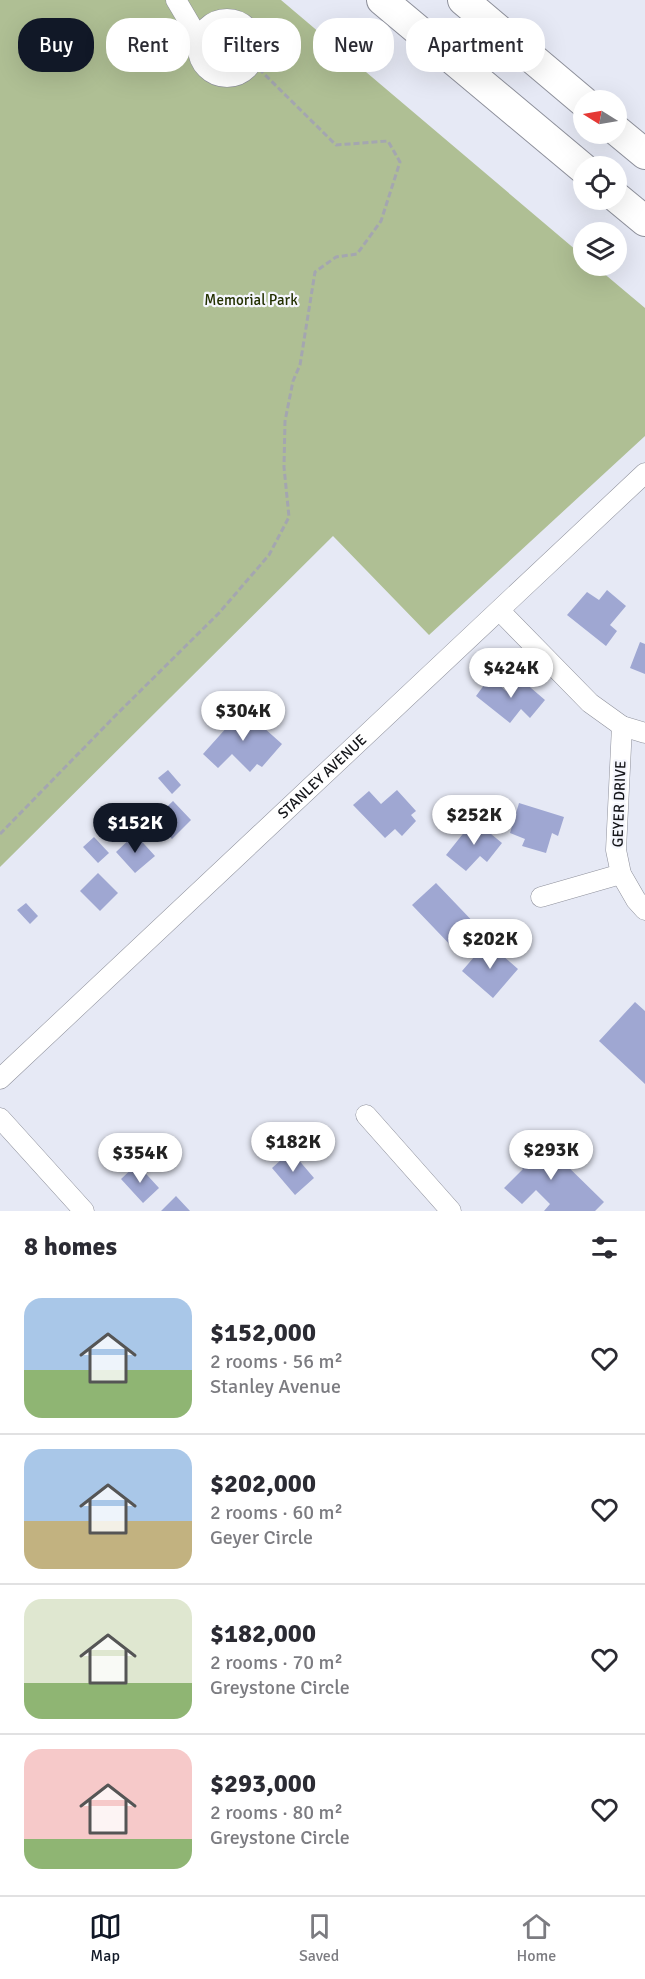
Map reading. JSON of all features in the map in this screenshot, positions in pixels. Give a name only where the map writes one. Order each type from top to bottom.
[{"type":"highway","points":[[382,0],[573,160]]},
{"type":"highway","points":[[463,0],[573,93]]},
{"type":"highway","points":[[627,139],[645,154]]},
{"type":"highway","points":[[627,206],[645,221]]},
{"type":"street","points":[[176,0],[199,39]]},
{"type":"street","points":[[202,33],[197,50],[202,65]]},
{"type":"street","points":[[209,72],[217,77],[228,78],[244,72]]},
{"type":"street","name":"STANLEY AVENUE","points":[[0,1079],[645,473]]},
{"type":"street","points":[[500,611],[590,703],[622,726],[645,733]]},
{"type":"street","name":"GEYER DRIVE","points":[[622,726],[616,850],[621,874],[636,900],[645,910]]},
{"type":"street","points":[[541,897],[621,874]]},
{"type":"street","points":[[366,1115],[451,1211]]},
{"type":"street","points":[[0,1118],[84,1211]]},
{"type":"path","points":[[0,834],[219,613],[269,555],[289,517],[284,467],[285,421],[293,381],[300,364],[315,272],[336,257],[357,254],[381,220],[400,162],[388,141],[336,145],[262,72]]},
{"type":"green space","name":"Memorial Park","points":[[0,0],[281,0],[313,27],[313,72],[366,72],[573,248],[573,276],[607,276],[645,308],[645,436],[429,635],[333,536],[0,867]]},
{"type":"building","points":[[607,590],[626,606],[610,625],[617,631],[606,646],[567,615],[587,592],[599,600]]},
{"type":"building","points":[[640,642],[645,644],[645,674],[630,668]]},
{"type":"building","points":[[517,676],[545,700],[530,718],[521,709],[510,723],[476,696],[490,677],[506,691]]},
{"type":"building","points":[[237,704],[282,744],[262,767],[257,764],[250,772],[232,754],[218,768],[203,754],[228,726],[222,721]]},
{"type":"building","points":[[168,770],[181,785],[172,794],[158,778]]},
{"type":"building","points":[[397,790],[416,811],[411,815],[416,821],[402,836],[395,829],[385,838],[353,805],[369,791],[381,804]]},
{"type":"building","points":[[173,801],[191,820],[172,839],[153,820]]},
{"type":"building","points":[[519,803],[564,817],[558,836],[552,833],[546,853],[522,846],[525,839],[510,833]]},
{"type":"building","points":[[134,804],[146,818],[136,827],[124,813]]},
{"type":"building","points":[[474,820],[502,843],[487,862],[480,856],[466,871],[446,855]]},
{"type":"building","points":[[135,834],[155,856],[135,873],[116,852]]},
{"type":"building","points":[[94,837],[109,853],[98,863],[83,847]]},
{"type":"building","points":[[98,873],[118,893],[100,911],[80,891]]},
{"type":"building","points":[[436,883],[480,929],[457,952],[412,905]]},
{"type":"building","points":[[26,903],[38,916],[30,924],[17,910]]},
{"type":"building","points":[[487,942],[518,969],[493,998],[462,971]]},
{"type":"building","points":[[635,1002],[645,1011],[645,1084],[599,1041]]},
{"type":"building","points":[[542,1135],[560,1153],[557,1156],[604,1202],[595,1211],[544,1211],[550,1204],[536,1190],[522,1204],[504,1188],[523,1169],[516,1162]]},
{"type":"building","points":[[291,1151],[314,1178],[295,1195],[272,1168]]},
{"type":"building","points":[[137,1164],[159,1188],[143,1203],[121,1179]]},
{"type":"building","points":[[176,1196],[190,1211],[161,1211]]}]
